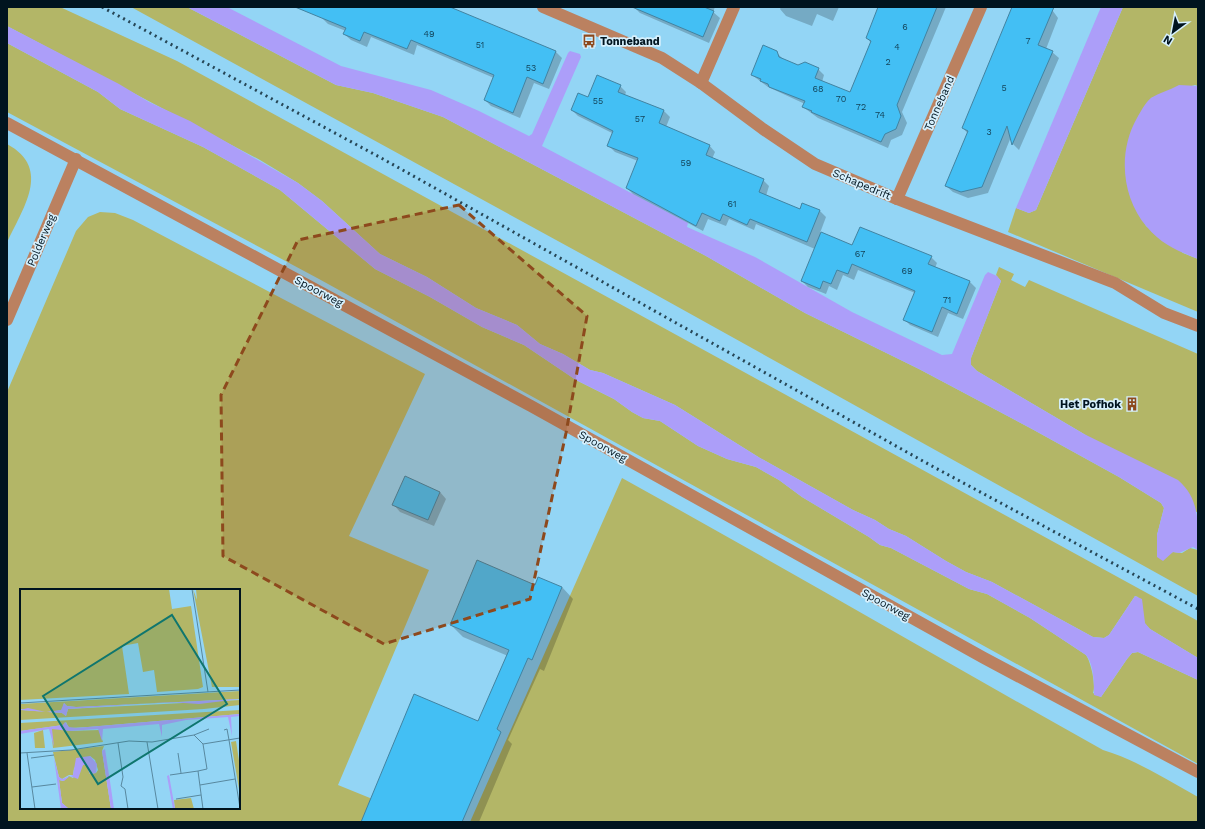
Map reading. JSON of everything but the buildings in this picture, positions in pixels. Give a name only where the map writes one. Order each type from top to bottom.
[{"type":"street","name":"Schapedrift","points":[[544,7],[662,58],[701,83],[763,129],[816,164],[897,199],[1116,283],[1164,312],[1198,326]]},
{"type":"street","points":[[701,83],[734,7]]},
{"type":"street","name":"Tonneband","points":[[897,199],[981,7]]},
{"type":"street","name":"Spoorweg","points":[[7,123],[531,406],[977,654],[1198,772]]},
{"type":"street","name":"Polderweg","points":[[7,320],[76,159]]},
{"type":"highlighted area","points":[[459,205],[587,316],[566,433],[530,599],[384,644],[223,556],[221,395],[298,240]]},
{"type":"green space","points":[[7,7],[60,7],[177,61],[1198,621],[1198,658],[1150,629],[1145,624],[1138,597],[1135,596],[1109,635],[1104,638],[1093,637],[992,582],[966,572],[906,536],[889,529],[875,520],[853,510],[760,458],[675,405],[603,373],[590,370],[563,354],[540,344],[517,325],[476,308],[427,277],[380,254],[322,201],[298,183],[260,160],[7,26]]},
{"type":"green space","points":[[131,7],[187,7],[336,85],[373,93],[443,117],[706,256],[805,313],[919,369],[1119,477],[1161,503],[1164,508],[1157,535],[1157,557],[1173,552],[1182,553],[1190,548],[1198,550],[1198,596],[651,292]]},
{"type":"green space","points":[[1123,7],[1198,7],[1198,86],[1195,85],[1151,98],[1129,193],[1146,226],[1183,253],[1198,259],[1198,312],[1008,232],[1016,208],[1029,213],[1036,210]]},
{"type":"green space","points":[[7,43],[98,92],[120,109],[203,147],[280,190],[375,269],[430,297],[482,327],[524,345],[576,380],[614,399],[643,418],[660,421],[698,446],[727,459],[756,467],[779,480],[802,497],[880,545],[891,548],[969,589],[987,594],[1030,618],[1086,655],[1090,663],[1094,685],[1093,693],[1101,697],[1127,659],[1132,653],[1138,652],[1198,680],[1198,764],[319,279],[7,112]]},
{"type":"green space","points":[[7,144],[21,154],[29,165],[31,177],[30,190],[26,203],[7,243]]},
{"type":"green space","points":[[100,212],[115,213],[133,220],[425,374],[349,536],[429,570],[338,785],[429,822],[7,822],[7,392],[76,231],[88,217]]},
{"type":"green space","points":[[999,267],[1014,274],[1011,280],[1025,287],[1029,280],[1198,354],[1198,513],[1084,434],[977,371],[971,365],[971,358],[1001,281],[996,275]]},
{"type":"green space","points":[[622,478],[1103,750],[1128,759],[1198,797],[1198,822],[470,822]]},
{"type":"shaded area","points":[[187,7],[227,7],[341,66],[431,90],[479,111],[529,136],[532,134],[568,53],[570,51],[580,54],[581,57],[542,146],[688,223],[687,227],[755,257],[852,312],[942,355],[952,354],[985,275],[988,272],[997,276],[1001,281],[971,358],[971,365],[977,371],[1084,434],[1178,480],[1185,487],[1194,503],[1198,530],[1198,550],[1193,547],[1179,553],[1173,552],[1163,561],[1157,557],[1157,535],[1164,508],[1161,503],[1119,477],[1032,429],[919,369],[805,313],[706,256],[443,117],[373,93],[336,85]]},
{"type":"shaded area","points":[[1101,7],[1123,7],[1036,210],[1029,213],[1016,208]]},
{"type":"shaded area","points":[[7,26],[119,84],[149,102],[190,121],[298,183],[322,201],[380,254],[427,277],[476,308],[517,325],[540,344],[563,354],[590,370],[603,373],[675,405],[760,458],[853,510],[875,520],[889,529],[906,536],[966,572],[992,582],[1093,637],[1104,638],[1109,635],[1135,596],[1142,599],[1145,623],[1150,629],[1198,658],[1198,680],[1138,652],[1132,653],[1127,659],[1101,697],[1094,695],[1094,680],[1091,664],[1086,655],[1030,618],[987,594],[969,589],[891,548],[880,545],[802,497],[779,480],[756,467],[727,459],[698,446],[660,421],[643,418],[614,399],[576,380],[524,345],[482,327],[430,297],[375,269],[280,190],[203,147],[120,109],[98,92],[7,43]]},
{"type":"shaded area","points":[[1179,85],[1198,86],[1198,259],[1177,250],[1152,233],[1138,215],[1132,202],[1127,188],[1125,174],[1127,145],[1137,118],[1151,98]]},
{"type":"railway","points":[[102,7],[383,159],[930,465],[1198,609]]},
{"type":"place","name":"Tonneband","points":[[589,41]]},
{"type":"place","name":"Het Pofhok","points":[[1132,404]]}]
